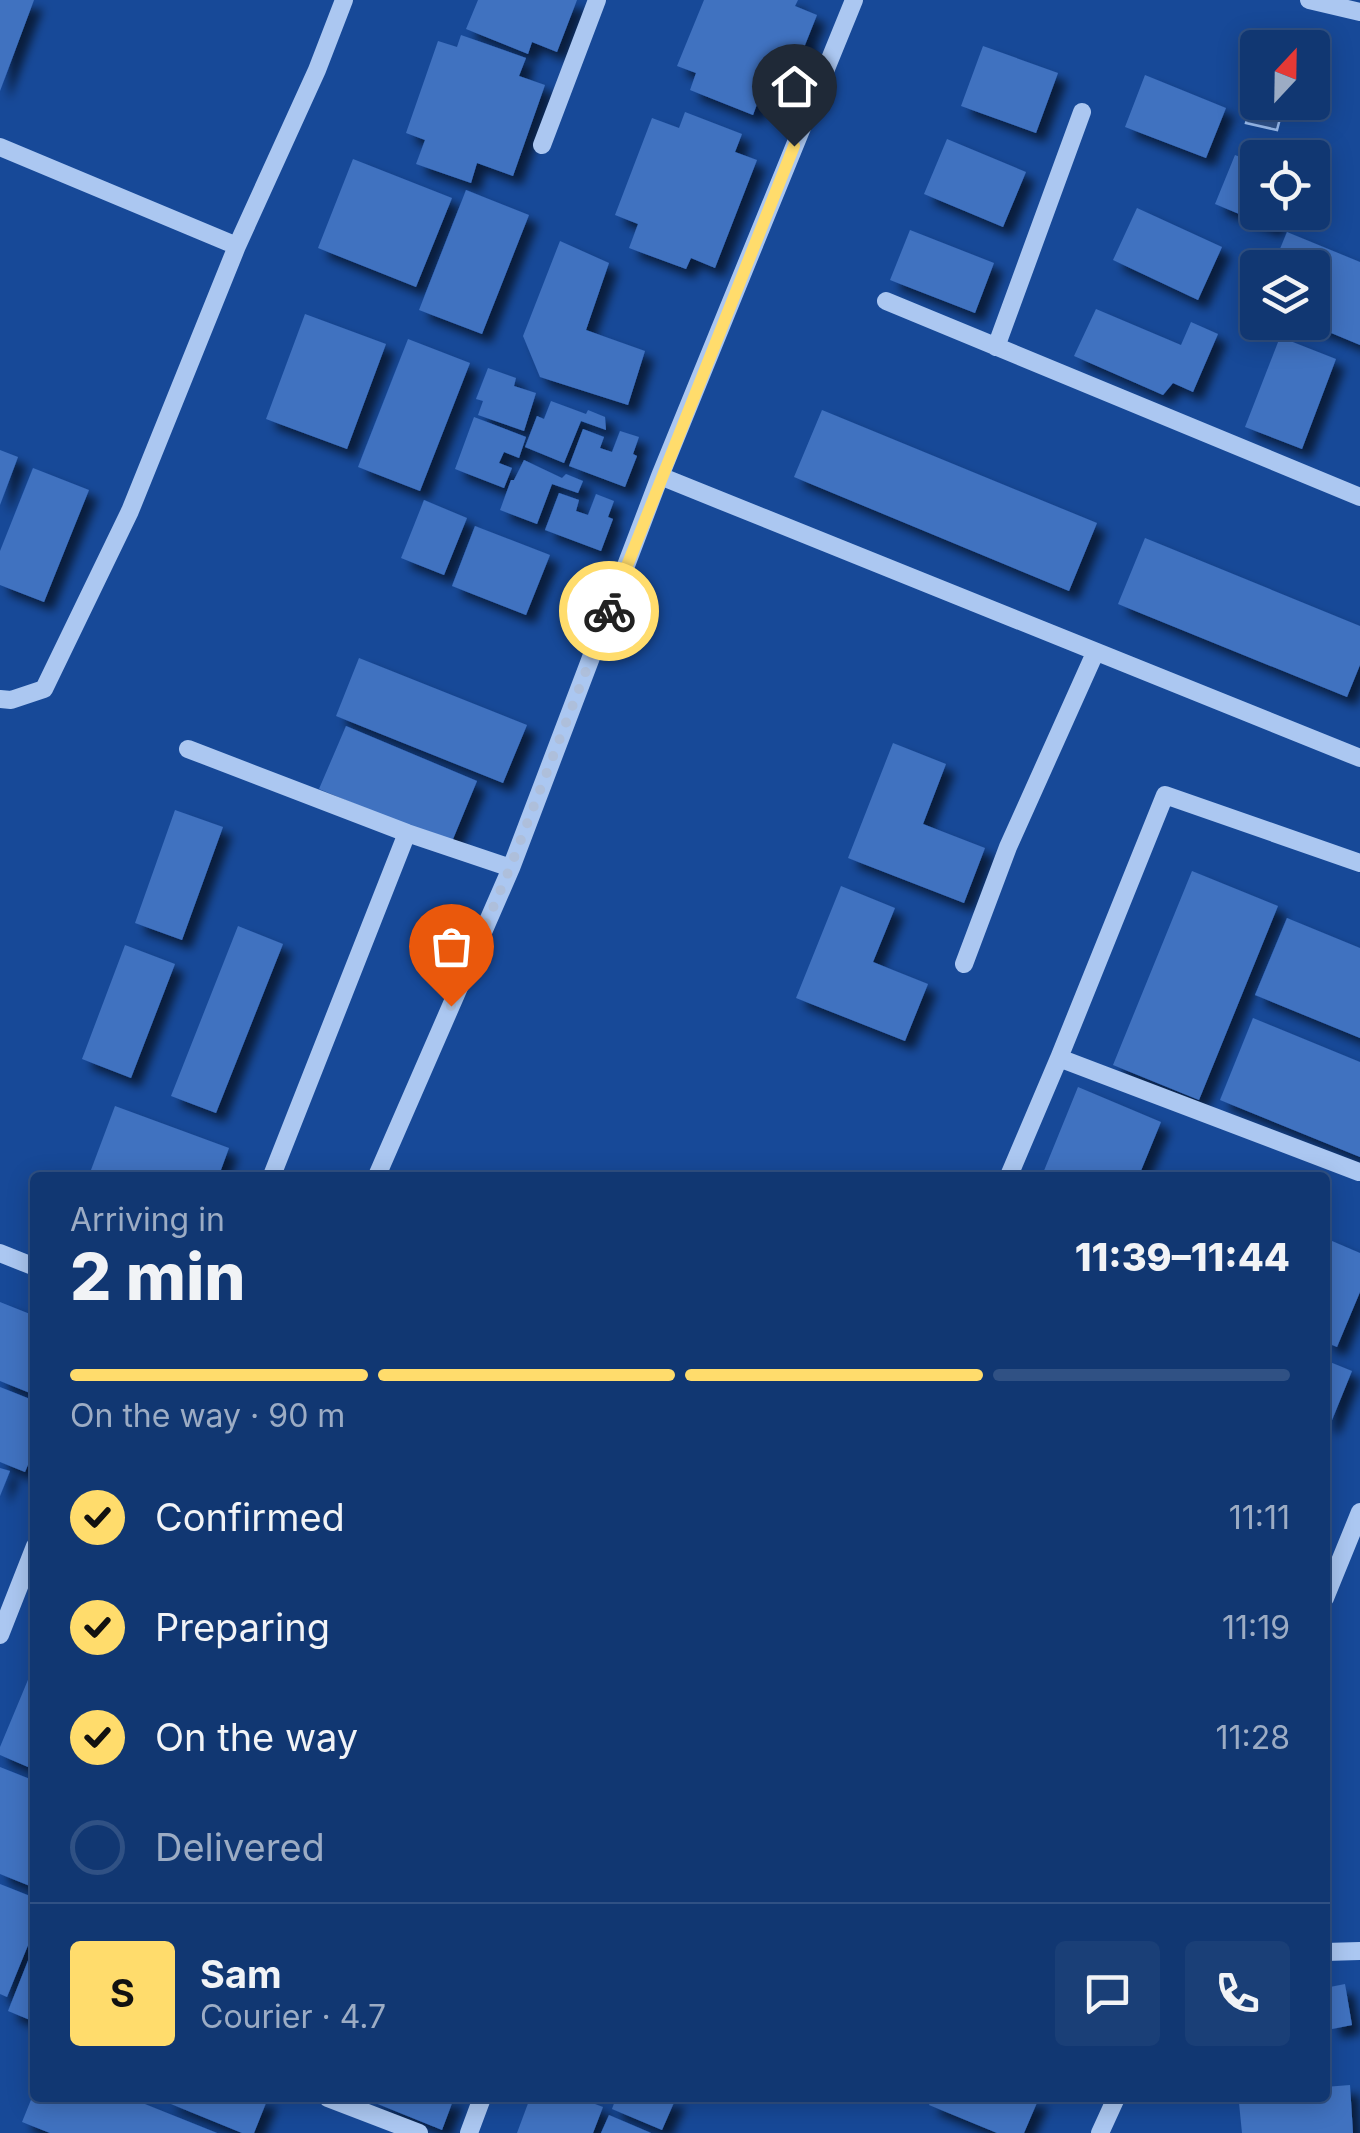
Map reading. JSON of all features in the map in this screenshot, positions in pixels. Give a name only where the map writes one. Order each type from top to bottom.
[{"type":"street","points":[[0,699],[11,700],[44,689],[130,511],[237,246],[317,70],[344,0]]},
{"type":"street","points":[[542,145],[597,0]]},
{"type":"street","points":[[379,1172],[510,868],[660,476],[854,0]]},
{"type":"street","points":[[1310,0],[1360,12]]},
{"type":"street","points":[[996,347],[1082,112]]},
{"type":"street","points":[[0,147],[237,246]]},
{"type":"street","points":[[886,301],[1360,496]]},
{"type":"street","points":[[660,476],[1360,758]]},
{"type":"street","points":[[964,964],[1008,846],[1095,653]]},
{"type":"street","points":[[188,749],[510,868]]},
{"type":"street","points":[[1010,1172],[1164,796],[1360,863]]},
{"type":"street","points":[[273,1172],[407,833]]},
{"type":"street","points":[[1058,1058],[1359,1172]]},
{"type":"street","points":[[0,1253],[30,1266]]},
{"type":"street","points":[[1330,1586],[1360,1512]]},
{"type":"street","points":[[0,1635],[30,1559]]},
{"type":"street","points":[[1330,1952],[1360,1951]]},
{"type":"street","points":[[338,2102],[419,2133]]},
{"type":"street","points":[[469,2133],[481,2102]]},
{"type":"street","points":[[1100,2133],[1114,2102]]},
{"type":"water","points":[[1247,120],[1280,120],[1277,130],[1246,123]]},
{"type":"building","points":[[0,0],[34,0],[0,91]]},
{"type":"building","points":[[478,0],[577,0],[557,52],[532,42],[528,54],[466,29]]},
{"type":"building","points":[[704,0],[798,0],[795,6],[817,15],[781,105],[760,96],[753,115],[690,90],[696,73],[677,66]]},
{"type":"building","points":[[461,35],[526,58],[519,76],[545,85],[513,176],[477,163],[471,183],[416,164],[425,140],[406,133],[438,41],[457,47]]},
{"type":"building","points":[[983,46],[1058,73],[1036,133],[961,106]]},
{"type":"building","points":[[1145,75],[1226,108],[1206,158],[1125,127]]},
{"type":"building","points":[[685,112],[742,134],[735,152],[757,160],[715,268],[691,258],[686,269],[629,248],[638,224],[615,215],[652,118],[679,128]]},
{"type":"building","points":[[947,139],[1026,172],[1003,227],[924,194]]},
{"type":"building","points":[[1235,155],[1240,157],[1240,214],[1215,204]]},
{"type":"building","points":[[353,159],[452,198],[416,287],[318,248]]},
{"type":"building","points":[[466,190],[529,215],[482,334],[419,310]]},
{"type":"building","points":[[1137,208],[1222,247],[1198,300],[1113,260]]},
{"type":"building","points":[[910,230],[994,263],[975,313],[890,280]]},
{"type":"building","points":[[1287,232],[1360,262],[1360,345],[1330,332],[1330,250],[1280,250]]},
{"type":"building","points":[[560,241],[609,263],[586,330],[645,351],[628,405],[540,377],[523,336]]},
{"type":"building","points":[[1096,309],[1181,345],[1191,322],[1218,334],[1193,392],[1173,383],[1163,395],[1074,356]]},
{"type":"building","points":[[305,314],[386,344],[347,449],[266,419]]},
{"type":"building","points":[[408,339],[470,363],[420,491],[358,467]]},
{"type":"building","points":[[1279,340],[1336,359],[1302,449],[1245,427]]},
{"type":"building","points":[[488,368],[516,378],[514,386],[536,393],[524,431],[478,415],[483,401],[476,399]]},
{"type":"building","points":[[551,401],[605,417],[606,430],[581,421],[564,463],[525,447],[537,416],[544,419]]},
{"type":"building","points":[[822,410],[1097,523],[1069,591],[794,477]]},
{"type":"building","points":[[474,417],[526,437],[519,458],[504,452],[499,463],[512,468],[504,488],[455,469]]},
{"type":"building","points":[[583,429],[604,437],[600,448],[612,452],[620,431],[639,437],[633,454],[637,456],[625,487],[569,466]]},
{"type":"building","points":[[0,450],[18,457],[0,505]]},
{"type":"building","points":[[524,460],[562,478],[566,474],[583,481],[578,493],[552,484],[537,524],[500,510],[511,480]]},
{"type":"building","points":[[33,468],[89,490],[44,602],[0,585],[0,551]]},
{"type":"building","points":[[559,493],[579,500],[576,511],[588,515],[596,494],[614,501],[608,517],[613,519],[601,551],[545,530]]},
{"type":"building","points":[[424,500],[467,518],[444,575],[401,558]]},
{"type":"building","points":[[475,526],[550,555],[526,615],[452,586]]},
{"type":"building","points":[[1145,538],[1360,626],[1360,665],[1347,697],[1118,604]]},
{"type":"building","points":[[359,658],[527,725],[503,783],[336,716]]},
{"type":"building","points":[[346,726],[477,781],[451,844],[319,789]]},
{"type":"building","points":[[893,743],[946,764],[923,824],[985,848],[964,903],[848,858]]},
{"type":"building","points":[[175,810],[223,827],[182,940],[135,923]]},
{"type":"building","points":[[1192,871],[1278,906],[1199,1100],[1113,1065]]},
{"type":"building","points":[[841,886],[895,908],[873,962],[928,984],[905,1041],[796,998]]},
{"type":"building","points":[[1287,918],[1360,948],[1360,1038],[1255,995]]},
{"type":"building","points":[[238,926],[283,944],[216,1113],[171,1096]]},
{"type":"building","points":[[125,945],[175,964],[131,1078],[82,1059]]},
{"type":"building","points":[[1253,1018],[1360,1062],[1360,1157],[1220,1100]]},
{"type":"building","points":[[1078,1087],[1161,1122],[1140,1172],[1043,1172]]},
{"type":"building","points":[[115,1106],[229,1148],[220,1172],[90,1172]]},
{"type":"building","points":[[1330,1240],[1360,1253],[1360,1292],[1337,1347],[1330,1344]]},
{"type":"building","points":[[0,1302],[30,1314],[30,1393],[0,1381]]},
{"type":"building","points":[[1330,1362],[1352,1371],[1330,1425]]},
{"type":"building","points":[[0,1387],[30,1399],[30,1460],[25,1472],[0,1462]]},
{"type":"building","points":[[0,1468],[10,1471],[0,1496]]},
{"type":"building","points":[[30,1675],[30,1768],[0,1755]]},
{"type":"building","points":[[0,1767],[30,1779],[30,1886],[0,1874]]},
{"type":"building","points":[[0,1884],[30,1896],[30,1940],[7,1997],[0,1994]]},
{"type":"building","points":[[30,1956],[30,2020],[8,2011]]},
{"type":"building","points":[[1345,1984],[1352,2025],[1332,2029],[1330,1987]]},
{"type":"building","points":[[1350,2085],[1353,2133],[1242,2133],[1239,2103],[1330,2102],[1330,2087]]},
{"type":"building","points":[[30,2102],[140,2102],[217,2133],[50,2133],[22,2122]]},
{"type":"building","points":[[166,2102],[266,2102],[254,2133],[242,2133]]},
{"type":"building","points":[[373,2102],[452,2102],[442,2130]]},
{"type":"building","points":[[529,2102],[590,2102],[603,2107],[593,2133],[517,2133]]},
{"type":"building","points":[[615,2102],[674,2102],[662,2130],[612,2109]]},
{"type":"building","points":[[1037,2102],[1024,2133],[997,2133],[929,2105]]},
{"type":"building","points":[[609,2115],[651,2133],[601,2133]]},
{"type":"way so far","points":[[451,1006],[510,868],[609,611]]},
{"type":"route","points":[[609,611],[794,146]]}]
